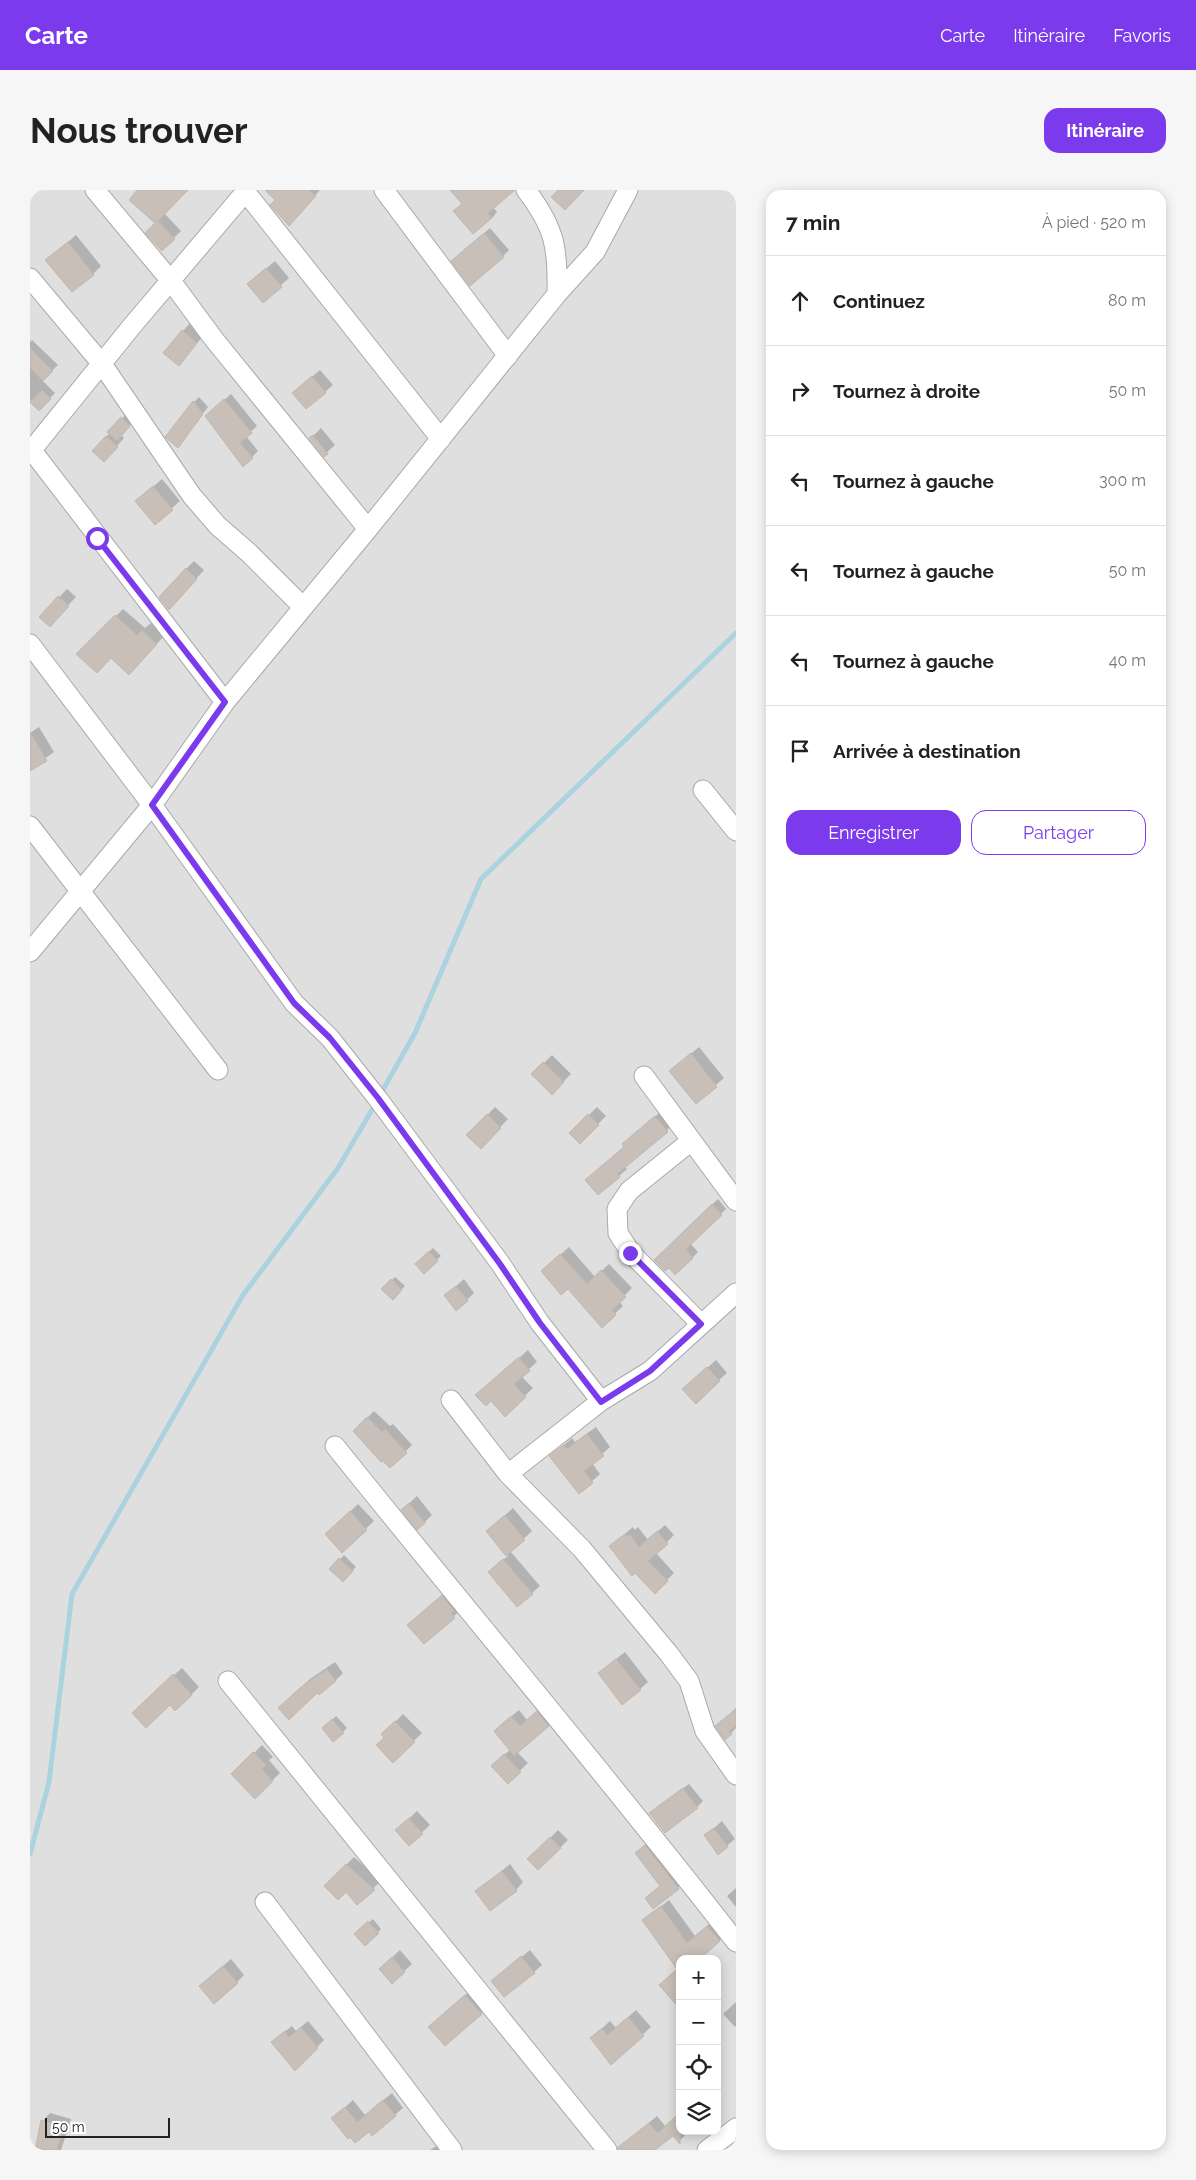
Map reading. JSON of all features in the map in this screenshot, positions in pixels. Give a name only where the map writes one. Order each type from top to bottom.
[{"type":"street","points":[[95,190],[171,281],[213,338],[368,529]]},
{"type":"street","points":[[384,190],[508,356]]},
{"type":"street","points":[[526,190],[543,212],[553,238],[558,261],[557,294]]},
{"type":"street","points":[[30,952],[152,805],[225,702],[526,335],[557,294],[595,252],[628,190]]},
{"type":"street","points":[[225,702],[31,450],[246,191],[441,439]]},
{"type":"street","points":[[30,278],[102,364],[192,496],[218,526],[249,553],[303,607]]},
{"type":"street","points":[[490,330],[526,335]]},
{"type":"street","points":[[30,644],[152,805],[294,1003],[330,1038],[378,1098],[500,1264],[540,1323],[601,1402]]},
{"type":"street","points":[[703,790],[736,831]]},
{"type":"street","points":[[30,826],[218,1070]]},
{"type":"street","points":[[644,1076],[736,1201]]},
{"type":"street","points":[[691,1141],[629,1191],[617,1209],[618,1233],[630,1253],[701,1324]]},
{"type":"street","points":[[508,1474],[601,1402],[650,1371],[736,1293]]},
{"type":"street","points":[[451,1400],[508,1474],[582,1549],[669,1654],[689,1681],[705,1731],[736,1775]]},
{"type":"street","points":[[335,1446],[464,1606],[582,1746],[736,1942]]},
{"type":"street","points":[[228,1681],[607,2150]]},
{"type":"street","points":[[265,1902],[452,2150]]},
{"type":"street","points":[[706,2150],[736,2128]]},
{"type":"shaded area","points":[[30,190],[736,190],[736,2150],[30,2150]]},
{"type":"building","points":[[137,190],[188,190],[158,221],[175,239],[162,251],[145,233],[155,223],[129,200]]},
{"type":"building","points":[[265,190],[309,190],[316,196],[289,226],[270,205],[275,200]]},
{"type":"building","points":[[450,190],[515,190],[488,213],[492,218],[473,234],[453,211],[462,204]]},
{"type":"building","points":[[558,190],[584,190],[565,210],[551,197]]},
{"type":"building","points":[[484,233],[504,257],[470,286],[451,261]]},
{"type":"building","points":[[68,242],[94,275],[72,292],[45,260]]},
{"type":"building","points":[[266,268],[282,287],[263,303],[247,284]]},
{"type":"building","points":[[182,330],[197,343],[179,366],[163,353]]},
{"type":"building","points":[[30,348],[53,371],[43,381],[30,368]]},
{"type":"building","points":[[312,376],[326,393],[306,409],[292,393]]},
{"type":"building","points":[[42,390],[51,399],[39,411],[30,402]]},
{"type":"building","points":[[224,399],[252,433],[240,443],[253,458],[243,467],[205,416]]},
{"type":"building","points":[[193,401],[203,414],[178,448],[165,437]]},
{"type":"building","points":[[121,417],[130,426],[117,441],[107,432]]},
{"type":"building","points":[[313,435],[328,454],[324,457],[309,438]]},
{"type":"building","points":[[106,436],[118,447],[104,462],[92,451]]},
{"type":"building","points":[[153,486],[173,510],[155,525],[135,501]]},
{"type":"building","points":[[186,568],[197,579],[169,610],[159,597]]},
{"type":"building","points":[[58,596],[69,606],[50,627],[39,617]]},
{"type":"building","points":[[115,615],[137,635],[142,630],[157,644],[129,675],[111,658],[97,673],[76,654]]},
{"type":"building","points":[[30,732],[47,761],[30,771]]},
{"type":"building","points":[[691,1053],[717,1087],[696,1104],[669,1071]]},
{"type":"building","points":[[543,1062],[564,1082],[552,1095],[531,1074]]},
{"type":"building","points":[[487,1114],[501,1128],[481,1149],[466,1135]]},
{"type":"building","points":[[588,1114],[599,1125],[580,1144],[569,1133]]},
{"type":"building","points":[[655,1116],[668,1132],[617,1174],[620,1177],[598,1195],[585,1180],[624,1147],[622,1144]]},
{"type":"building","points":[[712,1204],[722,1215],[686,1249],[693,1258],[675,1275],[669,1268],[665,1271],[654,1260]]},
{"type":"building","points":[[429,1251],[438,1261],[424,1274],[415,1264]]},
{"type":"building","points":[[560,1254],[587,1284],[601,1270],[626,1297],[612,1310],[616,1315],[602,1328],[568,1289],[561,1295],[541,1271]]},
{"type":"building","points":[[391,1279],[402,1290],[393,1300],[381,1289]]},
{"type":"building","points":[[456,1286],[468,1301],[456,1311],[444,1295]]},
{"type":"building","points":[[519,1357],[530,1371],[514,1384],[526,1397],[505,1417],[491,1401],[486,1406],[475,1395]]},
{"type":"building","points":[[707,1367],[720,1381],[696,1404],[682,1389]]},
{"type":"building","points":[[367,1417],[382,1432],[385,1429],[407,1453],[390,1468],[383,1461],[381,1462],[353,1431]]},
{"type":"building","points":[[587,1434],[604,1456],[584,1471],[593,1483],[579,1494],[549,1456],[564,1445],[567,1449]]},
{"type":"building","points":[[409,1503],[425,1523],[417,1530],[401,1510]]},
{"type":"building","points":[[350,1511],[367,1530],[342,1553],[325,1534]]},
{"type":"building","points":[[505,1515],[525,1540],[506,1556],[486,1531]]},
{"type":"building","points":[[657,1531],[668,1544],[648,1561],[668,1581],[655,1594],[635,1573],[632,1576],[609,1546],[625,1534],[627,1537],[630,1534],[639,1547]]},
{"type":"building","points":[[339,1558],[353,1571],[343,1582],[329,1569]]},
{"type":"building","points":[[503,1559],[533,1594],[517,1607],[488,1572]]},
{"type":"building","points":[[442,1595],[454,1611],[451,1613],[455,1618],[424,1644],[407,1625]]},
{"type":"building","points":[[616,1659],[641,1690],[622,1705],[598,1673]]},
{"type":"building","points":[[327,1669],[336,1681],[319,1695],[317,1693],[289,1720],[278,1708],[301,1687]]},
{"type":"building","points":[[173,1674],[192,1695],[175,1711],[170,1705],[146,1728],[132,1713]]},
{"type":"building","points":[[736,1709],[736,1726],[729,1731],[732,1734],[725,1740],[715,1726]]},
{"type":"building","points":[[537,1711],[549,1726],[514,1756],[494,1731],[511,1716],[520,1726]]},
{"type":"building","points":[[332,1719],[344,1733],[333,1742],[322,1728]]},
{"type":"building","points":[[395,1721],[415,1742],[393,1763],[376,1745],[384,1738],[381,1734]]},
{"type":"building","points":[[253,1752],[266,1765],[262,1769],[273,1781],[255,1799],[231,1774]]},
{"type":"building","points":[[504,1754],[521,1772],[508,1784],[491,1766]]},
{"type":"building","points":[[683,1788],[698,1808],[665,1833],[649,1813]]},
{"type":"building","points":[[409,1818],[423,1834],[409,1846],[395,1830]]},
{"type":"building","points":[[714,1828],[728,1847],[718,1855],[704,1835]]},
{"type":"building","points":[[550,1837],[561,1848],[538,1870],[527,1859]]},
{"type":"building","points":[[645,1845],[679,1889],[653,1909],[645,1898],[660,1886],[635,1853]]},
{"type":"building","points":[[346,1864],[375,1890],[357,1905],[346,1892],[338,1900],[324,1886]]},
{"type":"building","points":[[502,1871],[517,1891],[490,1911],[475,1891]]},
{"type":"building","points":[[661,1906],[687,1943],[707,1926],[720,1941],[704,1955],[676,1955],[676,1968],[642,1920]]},
{"type":"building","points":[[368,1921],[379,1933],[365,1946],[354,1934]]},
{"type":"building","points":[[521,1956],[535,1973],[504,1997],[491,1981]]},
{"type":"building","points":[[392,1957],[405,1972],[392,1984],[379,1969]]},
{"type":"building","points":[[223,1966],[238,1983],[214,2004],[199,1986]]},
{"type":"building","points":[[676,1970],[676,2004],[659,1985]]},
{"type":"building","points":[[465,1995],[482,2014],[445,2046],[428,2027]]},
{"type":"building","points":[[628,2017],[644,2036],[611,2065],[590,2038],[602,2028],[607,2035]]},
{"type":"building","points":[[301,2027],[318,2048],[295,2071],[271,2042],[285,2031],[289,2037]]},
{"type":"building","points":[[383,2100],[396,2116],[372,2136],[369,2132],[355,2143],[350,2137],[348,2139],[331,2118],[345,2107],[357,2122]]},
{"type":"building","points":[[676,2116],[676,2135],[680,2135],[680,2144],[673,2136],[655,2150],[618,2150],[618,2147],[649,2123],[658,2133]]},
{"type":"building","points":[[41,2120],[64,2127],[57,2150],[35,2150]]},
{"type":"waterway","points":[[380,1095],[415,1033],[481,879],[736,633]]},
{"type":"waterway","points":[[30,1854],[49,1782],[72,1594],[243,1295],[338,1168],[376,1103]]},
{"type":"route","points":[[97,538],[225,702],[152,805],[294,1003],[330,1038],[378,1098],[500,1264],[540,1323],[601,1402],[650,1371],[701,1324],[630,1253]]}]
